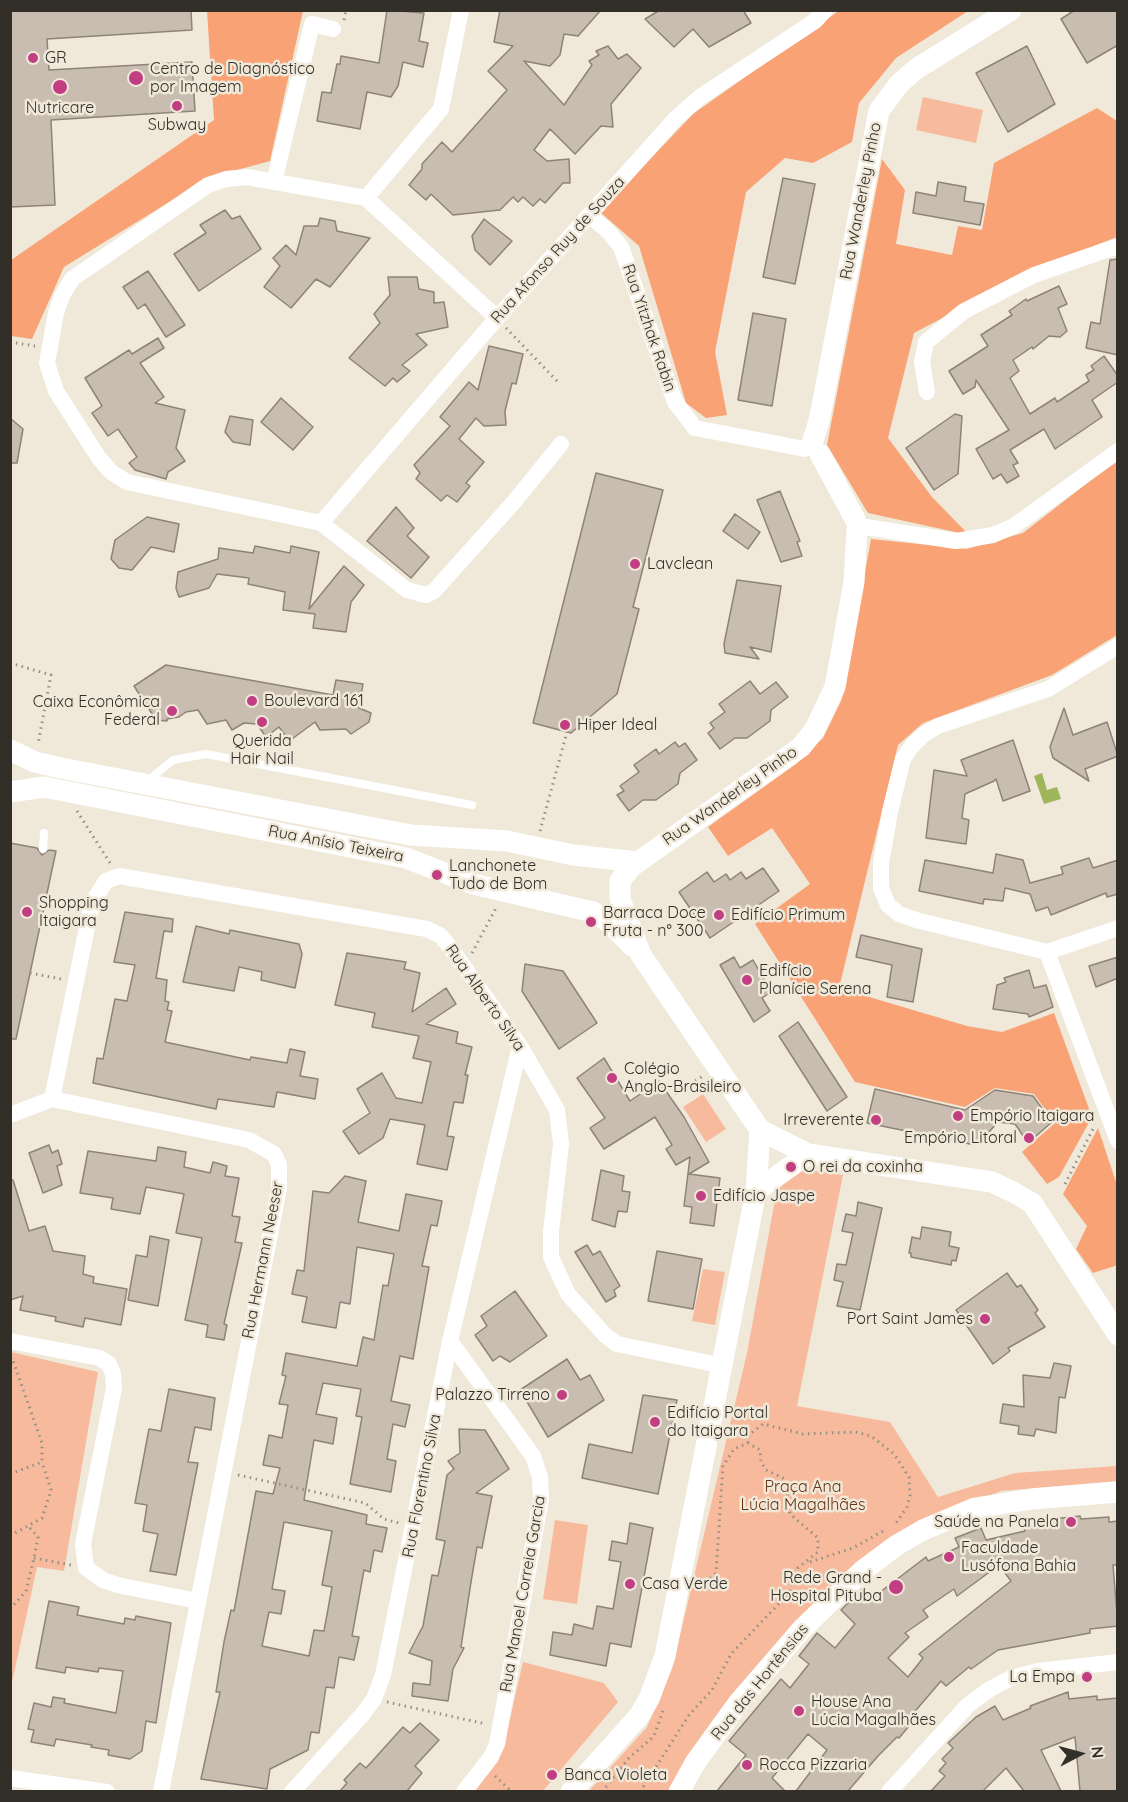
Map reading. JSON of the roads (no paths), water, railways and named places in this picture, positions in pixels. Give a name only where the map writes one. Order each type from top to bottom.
[{"type":"street","points":[[366,198],[441,109],[461,10]]},
{"type":"street","name":"Rua Afonso Ruy de Souza","points":[[321,523],[497,318],[676,118],[700,97],[815,21],[825,10]]},
{"type":"street","name":"Rua Wanderley Pinho","points":[[812,447],[879,111],[899,84],[916,69],[1011,10]]},
{"type":"street","points":[[274,182],[312,24],[333,29]]},
{"type":"street","points":[[497,318],[366,198],[247,177],[226,179],[208,185],[86,267],[72,279],[62,296],[48,349],[47,363],[56,391],[99,458],[111,472],[127,482],[321,523],[407,591],[426,595],[434,591],[466,556],[561,444]]},
{"type":"street","name":"Rua Yitzhak Rabin","points":[[589,214],[608,231],[621,247],[672,395],[695,428],[812,447]]},
{"type":"street","points":[[927,392],[922,362],[926,342],[964,311],[1034,275],[1118,246]]},
{"type":"street","points":[[812,447],[861,525],[956,541],[993,534],[1014,526],[1118,451]]},
{"type":"street","name":"Rua Wanderley Pinho","points":[[593,912],[612,902],[623,875],[638,862],[685,826],[801,747],[815,729],[835,687],[854,582],[861,525]]},
{"type":"street","points":[[1118,646],[1048,689],[938,726],[923,735],[903,759],[881,862],[881,888],[888,905],[899,914],[916,920],[1047,952],[1118,928]]},
{"type":"street","name":"Rua Anísio Teixeira","points":[[10,750],[35,762],[411,835],[489,839],[600,859],[638,862]]},
{"type":"street","name":"Rua Anísio Teixeira","points":[[10,792],[44,787],[406,858],[430,865],[448,875],[593,912],[610,923],[641,955]]},
{"type":"street","points":[[448,875],[443,868],[442,852],[455,839]]},
{"type":"street","points":[[600,859],[615,875],[641,955],[760,1130],[808,1154],[992,1182],[1032,1203],[1118,1335]]},
{"type":"street","name":"Rua Alberto Silva","points":[[52,1099],[92,903],[106,881],[119,876],[427,929],[441,936],[465,968],[520,1046],[557,1110],[561,1126],[561,1144],[550,1232],[551,1257],[568,1294],[605,1335],[617,1344],[651,1353],[724,1366]]},
{"type":"street","points":[[1047,952],[1118,1141]]},
{"type":"street","name":"Rua Florentino Silva","points":[[292,1791],[374,1700],[383,1675],[450,1341],[520,1046]]},
{"type":"street","points":[[10,1115],[52,1099]]},
{"type":"street","name":"Rua Hermann Neeser","points":[[52,1099],[249,1140],[274,1154],[279,1165],[279,1188],[161,1791]]},
{"type":"street","points":[[571,1791],[639,1716],[658,1678],[670,1634],[724,1366],[756,1191],[760,1130]]},
{"type":"street","points":[[756,1191],[808,1154]]},
{"type":"street","points":[[10,1341],[100,1358],[109,1364],[113,1374],[114,1388],[83,1544],[86,1568],[103,1581],[198,1601]]},
{"type":"street","name":"Rua Manoel Correia Garcia","points":[[450,1341],[533,1456],[540,1478],[542,1499],[494,1750],[485,1767],[464,1791]]},
{"type":"street","name":"Rua das Hortênsias","points":[[679,1791],[695,1763],[739,1702],[792,1641],[862,1571],[897,1545],[922,1530],[975,1508],[1021,1500],[1118,1492]]},
{"type":"street","points":[[889,1791],[968,1704],[990,1689],[1011,1678],[1038,1671],[1118,1662]]},
{"type":"street","points":[[10,1778],[107,1791]]},
{"type":"lane","points":[[144,784],[159,768],[173,760],[206,754],[472,805]]},
{"type":"lane","points":[[43,849],[44,833]]},
{"type":"place","name":"GR","points":[[33,58]]},
{"type":"place","name":"Centro de Diagnóstico por Imagem","points":[[136,78]]},
{"type":"place","name":"Nutricare","points":[[60,87]]},
{"type":"place","name":"Subway","points":[[177,106]]},
{"type":"place","name":"Lavclean","points":[[635,564]]},
{"type":"place","name":"Boulevard 161","points":[[252,701]]},
{"type":"place","name":"Caixa Econômica Federal","points":[[172,711]]},
{"type":"place","name":"Querida Hair Nail","points":[[262,722]]},
{"type":"place","name":"Hiper Ideal","points":[[565,725]]},
{"type":"place","name":"Lanchonete Tudo de Bom","points":[[437,875]]},
{"type":"place","name":"Shopping Itaigara","points":[[27,912]]},
{"type":"place","name":"Edifício Primum","points":[[719,915]]},
{"type":"place","name":"Barraca Doce Fruta - n° 300","points":[[591,922]]},
{"type":"place","name":"Edifício Planície Serena","points":[[747,980]]},
{"type":"place","name":"Colégio Anglo-Brasileiro","points":[[612,1078]]},
{"type":"place","name":"Empório Itaigara","points":[[958,1116]]},
{"type":"place","name":"Irreverente","points":[[876,1120]]},
{"type":"place","name":"Empório Litoral","points":[[1029,1138]]},
{"type":"place","name":"O rei da coxinha","points":[[791,1167]]},
{"type":"place","name":"Edifício Jaspe","points":[[701,1196]]},
{"type":"place","name":"Port Saint James","points":[[985,1319]]},
{"type":"place","name":"Palazzo Tirreno","points":[[562,1395]]},
{"type":"place","name":"Edifício Portal do Itaigara","points":[[655,1422]]},
{"type":"place","name":"Saúde na Panela","points":[[1071,1522]]},
{"type":"place","name":"Faculdade Lusófona Bahia","points":[[949,1557]]},
{"type":"place","name":"Casa Verde","points":[[630,1584]]},
{"type":"place","name":"Rede Grand - Hospital Pituba","points":[[896,1587]]},
{"type":"place","name":"La Empa","points":[[1087,1677]]},
{"type":"place","name":"House Ana Lúcia Magalhães","points":[[799,1711]]},
{"type":"place","name":"Rocca Pizzaria","points":[[747,1765]]},
{"type":"place","name":"Banca Violeta","points":[[552,1775]]},
{"type":"park label","name":"Praça Ana Lúcia Magalhães","points":[[803,1496]]}]
